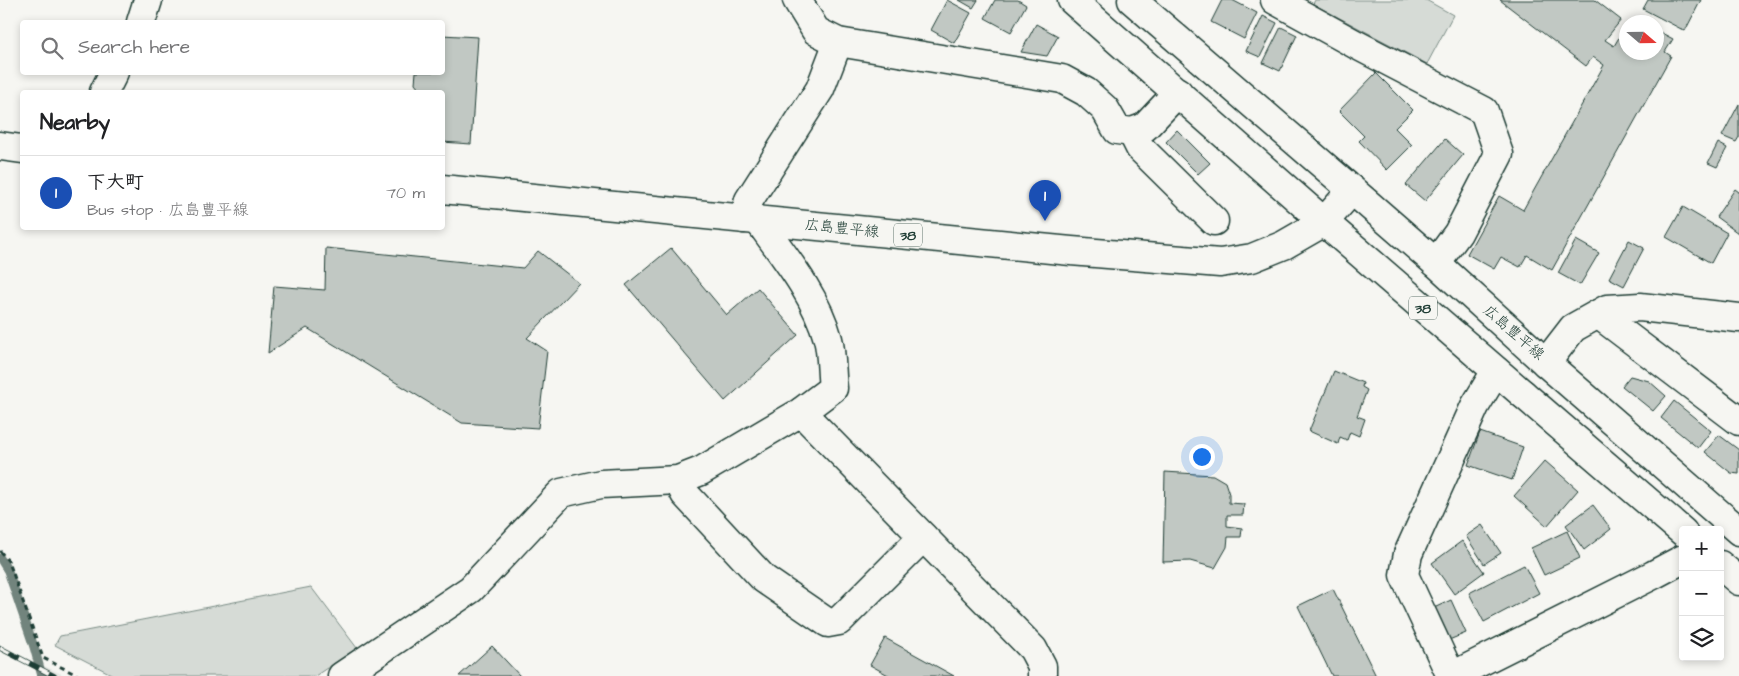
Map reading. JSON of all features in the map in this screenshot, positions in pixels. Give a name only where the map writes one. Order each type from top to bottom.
[{"type":"street","points":[[142,20],[148,0]]},
{"type":"street","points":[[797,0],[816,31],[838,42],[1062,79],[1086,92],[1105,108],[1117,130],[1132,132],[1146,127],[1178,92]]},
{"type":"street","points":[[1072,0],[1324,222]]},
{"type":"street","points":[[1132,0],[1352,190]]},
{"type":"street","points":[[1275,0],[1354,44],[1484,111],[1499,154],[1458,232],[1436,263]]},
{"type":"street","points":[[342,676],[471,590],[561,493],[600,484],[678,480],[701,471],[801,412],[833,388],[828,339],[813,302],[787,260],[751,219],[749,200],[820,88],[838,42]]},
{"type":"street","points":[[105,90],[112,75]]},
{"type":"street","points":[[1132,132],[1140,148],[1214,220]]},
{"type":"street","points":[[0,146],[20,148]]},
{"type":"street","name":"広島豊平線","points":[[445,189],[1220,264],[1252,258],[1284,245],[1324,222],[1352,190],[1546,363],[1573,328],[1607,309],[1640,308],[1739,318]]},
{"type":"street","name":"38","points":[[1324,222],[1679,529]]},
{"type":"street","points":[[1598,314],[1739,421]]},
{"type":"street","points":[[1546,363],[1739,531],[1724,538]]},
{"type":"street","points":[[1496,371],[1475,406],[1408,554],[1404,575],[1451,676],[1654,576],[1679,561]]},
{"type":"street","points":[[801,412],[1033,649],[1042,666],[1042,676]]},
{"type":"street","points":[[678,480],[685,494],[764,579],[828,623],[839,621],[923,537]]},
{"type":"street","points":[[1724,568],[1739,581]]},
{"type":"path","points":[[0,551],[9,562],[43,658],[79,676]]},
{"type":"shaded area","points":[[1315,0],[1426,0],[1453,15],[1427,64],[1313,4]]},
{"type":"shaded area","points":[[311,587],[357,648],[315,676],[115,676],[55,645],[60,636]]},
{"type":"shaded area","points":[[38,663],[66,676],[42,676]]},
{"type":"building","points":[[947,0],[971,13],[954,43],[931,30]]},
{"type":"building","points":[[959,0],[978,0],[973,8]]},
{"type":"building","points":[[995,0],[1018,0],[1026,5],[1011,32],[985,18]]},
{"type":"building","points":[[1222,0],[1232,0],[1257,13],[1244,39],[1211,22]]},
{"type":"building","points":[[1500,0],[1595,0],[1619,18],[1619,22],[1605,40],[1614,46],[1619,38],[1619,60],[1664,60],[1664,34],[1673,39],[1665,52],[1671,56],[1552,270],[1527,255],[1520,267],[1501,257],[1494,269],[1467,254],[1499,196],[1523,210],[1604,65],[1593,57],[1586,66]]},
{"type":"building","points":[[1648,0],[1701,0],[1685,31],[1664,20],[1664,15],[1654,15],[1643,9]]},
{"type":"building","points":[[1263,16],[1277,23],[1260,57],[1246,51]]},
{"type":"building","points":[[1036,24],[1058,36],[1047,56],[1021,52]]},
{"type":"building","points":[[1281,27],[1297,35],[1280,71],[1263,63]]},
{"type":"building","points":[[445,35],[478,37],[471,144],[445,142],[445,90],[420,90],[415,83],[416,75],[445,75]]},
{"type":"building","points":[[1376,73],[1413,110],[1395,128],[1412,145],[1387,170],[1359,141],[1364,136],[1339,111]]},
{"type":"building","points":[[1739,104],[1739,137],[1736,142],[1722,136]]},
{"type":"building","points":[[1177,130],[1210,163],[1198,174],[1166,142]]},
{"type":"building","points":[[1445,139],[1463,155],[1425,201],[1406,185]]},
{"type":"building","points":[[1718,143],[1727,148],[1717,167],[1708,163]]},
{"type":"building","points":[[1735,189],[1739,192],[1738,233],[1716,217]]},
{"type":"building","points":[[1683,207],[1727,233],[1711,263],[1666,237]]},
{"type":"building","points":[[1576,240],[1599,253],[1580,285],[1558,273]]},
{"type":"building","points":[[1629,240],[1644,248],[1624,286],[1609,278]]},
{"type":"building","points":[[326,248],[523,268],[538,251],[579,283],[527,338],[547,351],[538,428],[462,423],[307,328],[268,353],[274,286],[325,290]]},
{"type":"building","points":[[671,248],[727,315],[758,288],[798,335],[725,401],[626,285]]},
{"type":"building","points":[[1334,371],[1363,383],[1362,387],[1367,390],[1357,416],[1365,419],[1359,436],[1350,432],[1347,440],[1340,437],[1338,444],[1309,431]]},
{"type":"building","points":[[1630,376],[1649,381],[1666,396],[1653,411],[1622,386]]},
{"type":"building","points":[[1674,401],[1711,431],[1698,448],[1661,418]]},
{"type":"building","points":[[1480,432],[1523,447],[1512,480],[1468,465]]},
{"type":"building","points":[[1719,435],[1739,450],[1739,474],[1731,473],[1705,452]]},
{"type":"building","points":[[1545,461],[1578,490],[1547,526],[1514,496]]},
{"type":"building","points":[[1165,472],[1213,475],[1225,482],[1229,494],[1229,503],[1244,504],[1243,515],[1227,515],[1227,526],[1242,528],[1241,537],[1228,537],[1227,547],[1215,568],[1190,561],[1163,562]]},
{"type":"building","points":[[1593,505],[1611,529],[1584,550],[1566,525]]},
{"type":"building","points":[[1482,525],[1501,553],[1484,564],[1466,536]]},
{"type":"building","points":[[1567,531],[1580,558],[1544,575],[1531,548]]},
{"type":"building","points":[[1462,541],[1484,572],[1454,594],[1432,563]]},
{"type":"building","points":[[1524,565],[1539,593],[1484,622],[1469,593]]},
{"type":"building","points":[[1333,589],[1376,676],[1332,676],[1298,606]]},
{"type":"building","points":[[1451,600],[1466,633],[1449,640],[1434,608]]},
{"type":"building","points":[[885,638],[954,676],[890,676],[870,665]]},
{"type":"building","points":[[492,646],[520,676],[459,676]]},
{"type":"waterway","points":[[0,558],[8,571],[42,676]]},
{"type":"railway","points":[[0,648],[54,676]]},
{"type":"place","name":"下大町","points":[[1045,221]]}]
